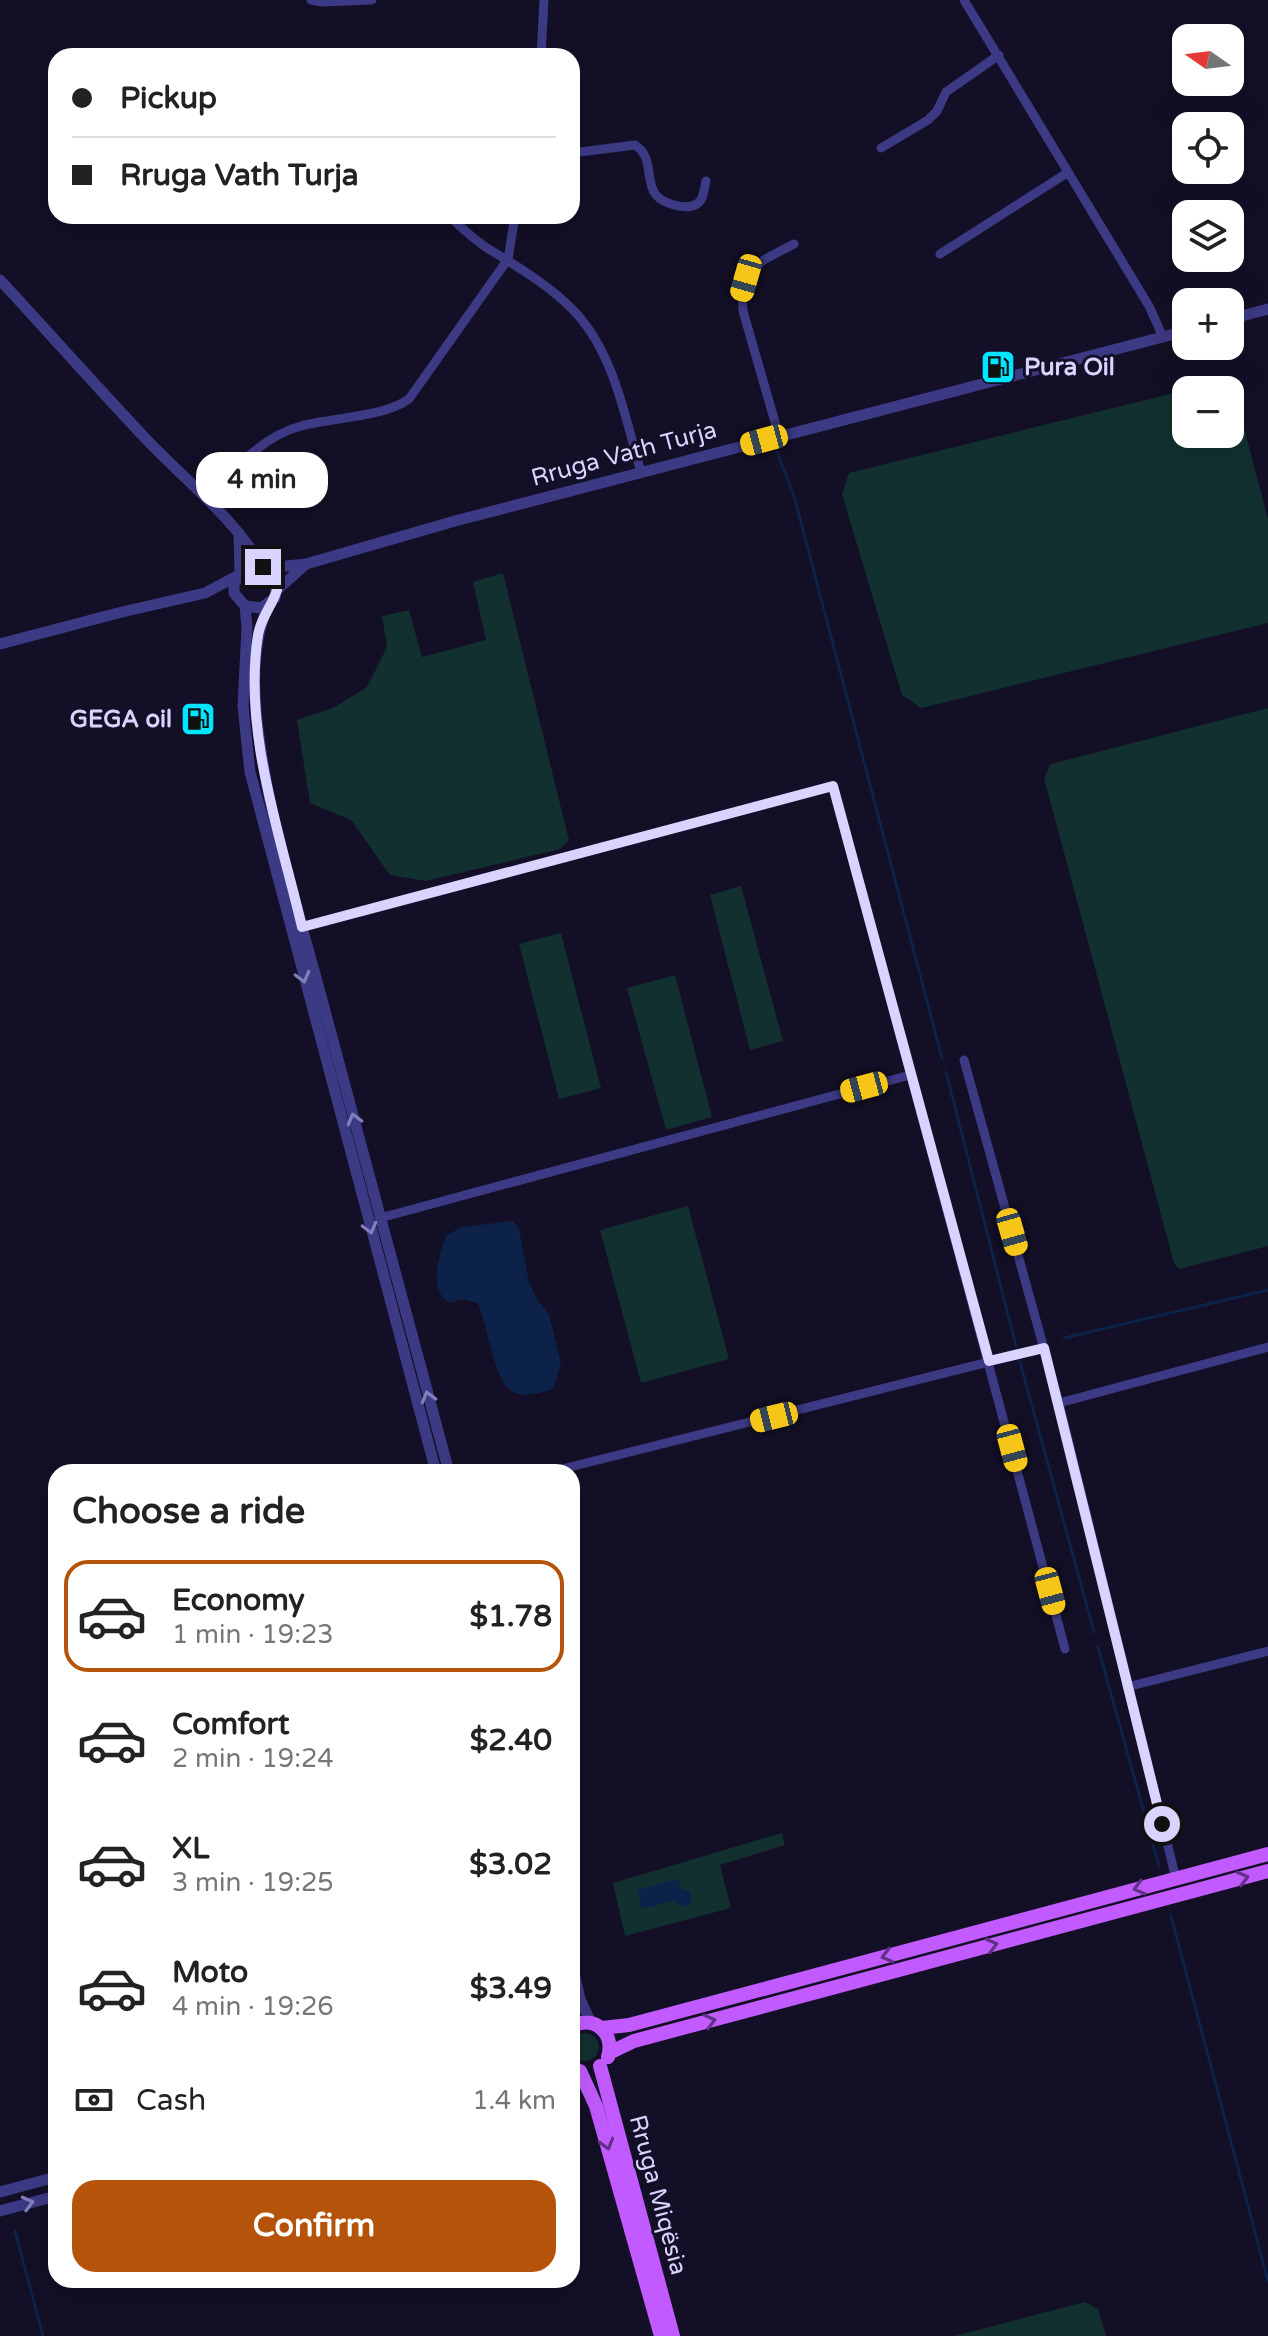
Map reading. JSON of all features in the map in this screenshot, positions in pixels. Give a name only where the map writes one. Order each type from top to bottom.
[{"type":"main road","points":[[580,2023],[629,2025],[1268,1854]]},
{"type":"main road","points":[[580,2070],[590,2071],[600,2066],[609,2053],[634,2041],[1268,1871]]},
{"type":"main road","points":[[596,2026],[608,2038],[609,2053]]},
{"type":"main road","name":"Rruga Miqësia","points":[[600,2066],[673,2336]]},
{"type":"main road","name":"Rruga Miqësia","points":[[580,2076],[596,2106],[661,2336]]},
{"type":"street","points":[[311,0],[372,0]]},
{"type":"street","points":[[541,48],[544,0]]},
{"type":"street","points":[[964,0],[1149,306],[1163,337]]},
{"type":"street","points":[[881,148],[928,120],[937,111],[946,92],[999,55]]},
{"type":"street","points":[[580,152],[635,145],[644,151],[647,158],[653,190],[666,203],[698,204],[706,181]]},
{"type":"street","points":[[940,254],[1067,173]]},
{"type":"street","points":[[457,224],[574,311],[588,328],[612,373],[641,472]]},
{"type":"street","points":[[208,498],[257,449],[285,431],[392,408],[409,399],[508,259],[514,224]]},
{"type":"street","points":[[779,436],[743,311],[742,293],[746,278],[756,264],[794,244]]},
{"type":"street","points":[[0,280],[148,441],[208,498],[273,574],[277,590]]},
{"type":"street","points":[[1244,315],[1268,309]]},
{"type":"street","name":"Rruga Vath Turja","points":[[205,593],[250,566],[306,564],[641,472],[1172,335]]},
{"type":"street","points":[[239,533],[242,555],[234,593],[241,603],[247,628],[243,706],[250,772],[434,1464]]},
{"type":"street","name":"Rruga Vath Turja","points":[[0,644],[205,593],[219,594],[253,609],[269,604],[277,590],[306,564]]},
{"type":"street","points":[[269,604],[258,636],[256,707],[268,787],[302,927],[447,1464]]},
{"type":"street","points":[[302,927],[833,786],[1065,1649]]},
{"type":"street","points":[[964,1060],[1059,1403],[1176,1879]]},
{"type":"street","points":[[380,1218],[910,1075]]},
{"type":"street","points":[[1059,1403],[1268,1347]]},
{"type":"street","points":[[580,1464],[1044,1348]]},
{"type":"street","points":[[1127,1687],[1268,1651]]},
{"type":"street","points":[[580,1999],[596,2026]]},
{"type":"street","points":[[0,2192],[48,2179]]},
{"type":"street","points":[[0,2211],[48,2198]]},
{"type":"green space","points":[[1172,393],[1172,448],[1244,448],[1244,428],[1268,519],[1268,623],[921,708],[902,695],[842,494],[849,473]]},
{"type":"green space","points":[[503,573],[569,840],[560,849],[426,881],[390,875],[351,820],[310,803],[297,720],[333,708],[367,687],[387,647],[382,616],[409,610],[422,657],[486,640],[473,582]]},
{"type":"green space","points":[[1268,708],[1268,1246],[1179,1269],[1174,1263],[1044,778],[1051,764]]},
{"type":"green space","points":[[741,886],[783,1041],[750,1050],[710,895]]},
{"type":"green space","points":[[561,933],[601,1088],[559,1099],[519,944]]},
{"type":"green space","points":[[675,975],[712,1117],[666,1130],[627,988]]},
{"type":"green space","points":[[688,1206],[729,1359],[641,1383],[600,1230]]},
{"type":"green space","points":[[782,1833],[785,1845],[720,1865],[731,1908],[625,1936],[613,1883]]},
{"type":"green space","points":[[580,2034],[591,2034],[598,2041],[595,2057],[580,2060]]},
{"type":"green space","points":[[1085,2302],[1098,2309],[1106,2336],[954,2336]]},
{"type":"water","points":[[513,1221],[519,1228],[529,1283],[549,1314],[561,1364],[553,1389],[527,1395],[510,1390],[500,1376],[478,1303],[461,1299],[450,1303],[438,1289],[437,1281],[438,1262],[446,1236],[461,1227]]},
{"type":"water","points":[[678,1879],[681,1888],[690,1892],[692,1899],[689,1904],[682,1907],[673,1901],[642,1909],[637,1890]]},
{"type":"waterway","points":[[777,452],[794,496],[942,1058]]},
{"type":"waterway","points":[[946,1072],[1016,1346]]},
{"type":"waterway","points":[[1064,1338],[1268,1290]]},
{"type":"waterway","points":[[1020,1362],[1094,1632]]},
{"type":"waterway","points":[[1098,1647],[1159,1866]]},
{"type":"waterway","points":[[1171,1916],[1268,2281]]},
{"type":"waterway","points":[[15,2231],[43,2336]]},
{"type":"place","name":"Pura Oil","points":[[998,367]]},
{"type":"place","name":"GEGA oil","points":[[198,719]]},
{"type":"route","points":[[263,567],[273,574],[277,590],[262,620],[258,636],[256,707],[268,787],[302,927],[833,786],[989,1361],[1044,1348],[1162,1824]]}]
